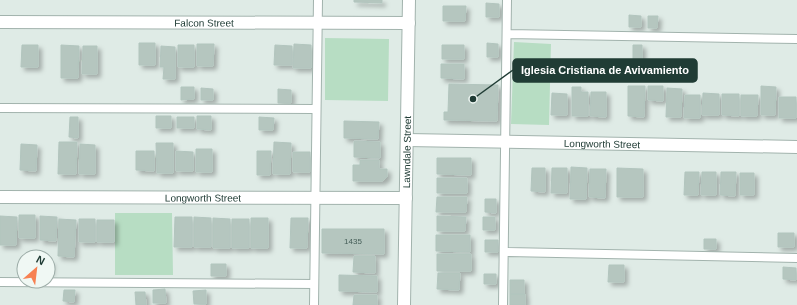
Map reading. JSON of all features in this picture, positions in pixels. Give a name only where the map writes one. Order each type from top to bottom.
[{"type":"street","name":"Lawndale Street","points":[[404,305],[409,0]]},
{"type":"street","name":"Falcon Street","points":[[0,22],[409,23]]},
{"type":"street","name":"Longworth Street","points":[[407,140],[797,147]]},
{"type":"street","name":"Longworth Street","points":[[0,197],[406,198]]},
{"type":"lane","points":[[314,305],[314,197],[318,0]]},
{"type":"lane","points":[[503,305],[507,0]]},
{"type":"lane","points":[[507,34],[797,39]]},
{"type":"lane","points":[[0,108],[316,109]]},
{"type":"lane","points":[[504,252],[797,258]]},
{"type":"lane","points":[[0,282],[314,284]]},
{"type":"green space","points":[[325,38],[389,39],[388,101],[325,100]]},
{"type":"green space","points":[[514,42],[551,44],[549,125],[511,124]]},
{"type":"green space","points":[[115,213],[172,213],[173,275],[115,275]]},
{"type":"building","points":[[354,0],[382,0],[382,3],[354,2]]},
{"type":"building","points":[[486,3],[499,4],[499,17],[486,17]]},
{"type":"building","points":[[443,6],[466,6],[465,21],[443,21]]},
{"type":"building","points":[[629,15],[641,16],[641,27],[629,27]]},
{"type":"building","points":[[648,16],[658,16],[657,28],[648,28]]},
{"type":"building","points":[[139,43],[155,43],[155,65],[139,65]]},
{"type":"building","points":[[487,43],[498,44],[498,57],[487,57]]},
{"type":"building","points":[[197,44],[214,44],[213,66],[197,66]]},
{"type":"building","points":[[294,44],[311,45],[311,68],[293,68]]},
{"type":"building","points":[[22,45],[38,45],[38,67],[21,67]]},
{"type":"building","points":[[61,45],[79,46],[78,78],[61,78]]},
{"type":"building","points":[[178,45],[194,45],[194,67],[178,67]]},
{"type":"building","points":[[275,45],[292,46],[292,65],[274,65]]},
{"type":"building","points":[[442,45],[464,45],[464,59],[442,59]]},
{"type":"building","points":[[633,45],[642,45],[642,59],[633,59]]},
{"type":"building","points":[[83,46],[97,46],[97,74],[82,74]]},
{"type":"building","points":[[161,46],[175,47],[175,79],[163,79],[164,67],[160,67]]},
{"type":"building","points":[[441,64],[464,64],[464,79],[441,78]]},
{"type":"building","points":[[449,84],[498,85],[497,121],[444,120],[444,112],[448,112]]},
{"type":"building","points":[[628,86],[645,86],[644,117],[628,116]]},
{"type":"building","points":[[648,86],[663,86],[663,101],[648,100]]},
{"type":"building","points":[[761,86],[776,87],[775,115],[761,115]]},
{"type":"building","points":[[181,87],[194,87],[194,99],[181,100]]},
{"type":"building","points":[[572,87],[581,87],[581,92],[588,92],[588,116],[572,116]]},
{"type":"building","points":[[201,88],[213,89],[213,100],[201,100]]},
{"type":"building","points":[[667,88],[682,89],[681,117],[666,117]]},
{"type":"building","points":[[278,89],[291,90],[291,103],[278,103]]},
{"type":"building","points":[[591,92],[606,92],[606,117],[590,116]]},
{"type":"building","points":[[552,93],[567,94],[567,115],[551,115]]},
{"type":"building","points":[[703,93],[719,94],[719,115],[702,115]]},
{"type":"building","points":[[722,94],[739,94],[739,116],[722,115]]},
{"type":"building","points":[[685,95],[700,95],[700,118],[684,118]]},
{"type":"building","points":[[741,95],[758,95],[757,116],[741,116]]},
{"type":"building","points":[[779,97],[796,97],[796,118],[779,118]]},
{"type":"building","points":[[156,116],[171,116],[171,128],[156,128]]},
{"type":"building","points":[[197,116],[211,116],[211,130],[197,129]]},
{"type":"building","points":[[70,117],[78,117],[78,138],[69,137]]},
{"type":"building","points":[[177,117],[194,117],[194,128],[177,128]]},
{"type":"building","points":[[259,117],[274,118],[273,130],[259,130]]},
{"type":"building","points":[[344,121],[379,122],[378,139],[344,138]]},
{"type":"building","points":[[354,141],[380,142],[380,158],[354,157]]},
{"type":"building","points":[[59,142],[77,142],[76,174],[58,174]]},
{"type":"building","points":[[274,142],[291,143],[290,174],[273,174]]},
{"type":"building","points":[[156,143],[173,143],[173,173],[157,173]]},
{"type":"building","points":[[21,144],[37,145],[36,171],[20,170]]},
{"type":"building","points":[[80,144],[95,145],[95,174],[79,174]]},
{"type":"building","points":[[196,149],[212,149],[212,172],[196,172]]},
{"type":"building","points":[[136,151],[154,151],[154,171],[136,170]]},
{"type":"building","points":[[176,151],[193,152],[193,171],[176,171]]},
{"type":"building","points":[[257,151],[271,151],[270,175],[257,175]]},
{"type":"building","points":[[293,152],[310,152],[310,172],[293,172]]},
{"type":"building","points":[[437,158],[471,158],[471,175],[437,174]]},
{"type":"building","points":[[360,160],[379,160],[379,169],[387,169],[387,177],[382,181],[353,181],[353,165],[360,165]]},
{"type":"building","points":[[571,167],[587,168],[586,199],[570,199]]},
{"type":"building","points":[[532,168],[545,168],[545,192],[531,191]]},
{"type":"building","points":[[552,168],[567,168],[567,193],[551,193]]},
{"type":"building","points":[[617,168],[643,169],[643,197],[617,197]]},
{"type":"building","points":[[590,169],[606,169],[605,198],[589,197]]},
{"type":"building","points":[[685,172],[699,172],[698,195],[684,195]]},
{"type":"building","points":[[702,172],[716,172],[716,195],[701,195]]},
{"type":"building","points":[[721,172],[736,172],[735,196],[720,195]]},
{"type":"building","points":[[740,173],[754,173],[754,195],[740,195]]},
{"type":"building","points":[[437,178],[467,178],[467,193],[437,193]]},
{"type":"building","points":[[437,197],[467,197],[466,212],[436,212]]},
{"type":"building","points":[[485,199],[496,199],[496,213],[485,212]]},
{"type":"building","points":[[19,215],[35,215],[35,238],[19,238]]},
{"type":"building","points":[[0,216],[17,217],[16,245],[0,245]]},
{"type":"building","points":[[40,216],[57,217],[56,241],[40,240]]},
{"type":"building","points":[[437,216],[466,217],[465,231],[437,231]]},
{"type":"building","points":[[175,217],[192,217],[192,247],[174,247]]},
{"type":"building","points":[[194,217],[211,218],[211,247],[194,247]]},
{"type":"building","points":[[483,217],[495,217],[495,230],[483,230]]},
{"type":"building","points":[[213,218],[230,219],[230,248],[213,248]]},
{"type":"building","points":[[251,218],[268,218],[268,248],[251,248]]},
{"type":"building","points":[[291,218],[308,218],[307,248],[290,248]]},
{"type":"building","points":[[59,219],[76,220],[74,257],[58,256]]},
{"type":"building","points":[[79,219],[95,219],[95,242],[79,242]]},
{"type":"building","points":[[232,219],[249,219],[249,248],[232,248]]},
{"type":"building","points":[[97,220],[114,220],[114,242],[97,242]]},
{"type":"building","points":[[322,229],[384,229],[384,254],[322,253]]},
{"type":"building","points":[[778,233],[794,233],[794,247],[778,247]]},
{"type":"building","points":[[436,235],[470,235],[470,252],[436,251]]},
{"type":"building","points":[[704,239],[716,239],[716,249],[704,249]]},
{"type":"building","points":[[485,240],[498,240],[498,252],[485,252]]},
{"type":"building","points":[[437,254],[471,254],[471,271],[437,271]]},
{"type":"building","points":[[354,256],[375,256],[375,273],[353,272]]},
{"type":"building","points":[[211,264],[226,264],[226,276],[211,276]]},
{"type":"building","points":[[609,265],[624,265],[624,282],[608,282]]},
{"type":"building","points":[[783,267],[796,268],[796,280],[783,279]]},
{"type":"building","points":[[438,273],[460,273],[459,290],[437,289]]},
{"type":"building","points":[[484,274],[496,274],[496,284],[484,284]]},
{"type":"building","points":[[339,275],[377,276],[377,292],[339,291]]},
{"type":"building","points":[[510,280],[524,280],[524,294],[510,294]]},
{"type":"building","points":[[165,289],[166,303],[153,303],[153,290]]},
{"type":"building","points":[[64,290],[75,290],[74,302],[63,301]]},
{"type":"building","points":[[206,290],[206,304],[194,304],[193,291]]},
{"type":"building","points":[[135,292],[145,292],[146,305],[136,305]]},
{"type":"building","points":[[510,294],[525,294],[525,305],[510,305]]},
{"type":"building","points":[[354,295],[377,295],[377,305],[353,305]]},
{"type":"place","name":"Iglesia Cristiana de Avivamiento","points":[[473,99]]}]
